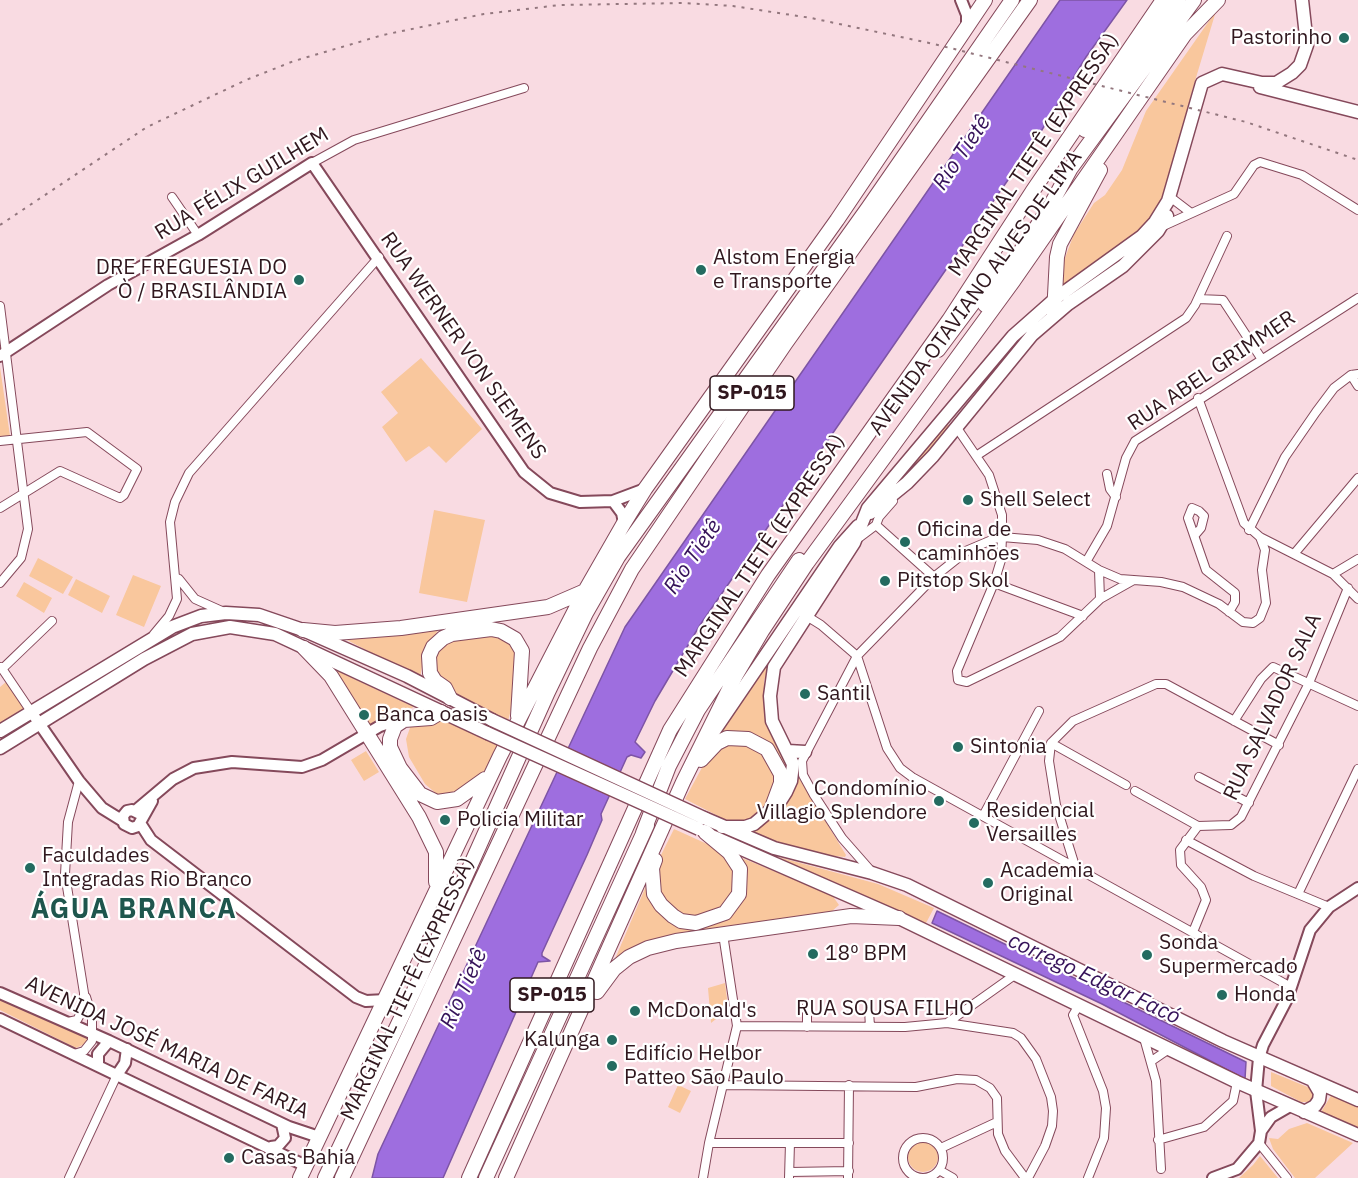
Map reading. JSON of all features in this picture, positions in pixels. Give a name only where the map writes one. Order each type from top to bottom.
[{"type":"highway","points":[[303,1172],[518,718],[624,523],[645,489],[837,220],[985,0]]},
{"type":"highway","points":[[618,557],[891,176],[1003,0]]},
{"type":"highway","points":[[830,260],[832,251],[950,78],[1012,0]]},
{"type":"highway","name":"MARGINAL TIETÊ (EXPRESSA)","points":[[342,1178],[612,605],[632,569],[693,477],[1030,0]]},
{"type":"highway","name":"MARGINAL TIETÊ (EXPRESSA)","points":[[469,1178],[670,730],[768,575],[979,274],[1163,0]]},
{"type":"highway","name":"SP-015","points":[[979,274],[1009,239],[1178,0]]},
{"type":"highway","points":[[1157,52],[1160,39],[1187,0]]},
{"type":"highway","points":[[882,415],[916,379],[1194,0]]},
{"type":"highway","points":[[1185,34],[1208,0]]},
{"type":"highway","name":"AVENIDA OTAVIANO ALVES DE LIMA","points":[[506,1178],[683,782],[736,675],[762,631],[807,563],[1014,280],[1185,34],[1218,0]]},
{"type":"highway","points":[[837,220],[853,204],[938,86],[950,78]]},
{"type":"highway","points":[[1054,314],[1060,244],[1113,148],[1120,127]]},
{"type":"highway","points":[[643,833],[648,815],[679,743],[714,682],[782,582],[989,300],[1049,208],[1071,168]]},
{"type":"highway","points":[[325,1178],[421,976],[532,725],[586,613],[641,515],[698,424],[713,394]]},
{"type":"highway","points":[[612,605],[613,588],[621,572],[729,409],[734,396]]},
{"type":"highway","points":[[303,630],[335,633],[401,628],[548,608],[585,591]]},
{"type":"highway","points":[[450,698],[445,688],[435,681],[430,673],[429,656],[433,647],[452,634],[491,629],[501,631],[515,639],[522,651],[523,666],[516,710],[518,718]]},
{"type":"highway","points":[[486,1178],[643,833],[710,707],[749,642],[762,631]]},
{"type":"highway","points":[[304,648],[331,676],[431,839],[437,862],[436,887]]},
{"type":"highway","points":[[441,712],[431,718],[404,720],[391,733],[390,747],[400,768],[416,790],[426,798],[444,802],[457,799],[491,774]]},
{"type":"highway","points":[[683,782],[690,778],[702,759],[717,743],[727,738],[748,739],[767,749],[781,774],[781,783],[771,810]]},
{"type":"highway","points":[[656,844],[658,853],[652,868],[654,894],[661,905],[681,921],[704,922],[724,913],[731,906],[738,894],[741,879],[737,861],[703,827]]},
{"type":"highway","points":[[579,1015],[614,969],[629,957],[648,948],[676,940],[851,916],[899,918]]},
{"type":"highway","points":[[493,1178],[516,1115]]},
{"type":"main road","points":[[864,518],[908,483],[957,428],[1032,335],[1054,314],[1123,266],[1161,227],[1174,200],[1202,94],[1208,87],[1213,82],[1231,80],[1275,88],[1292,74],[1304,57],[1306,30],[1302,0]]},
{"type":"main road","points":[[864,518],[868,508],[887,483],[1001,349],[1056,298],[1142,236],[1163,210],[1179,165],[1189,122],[1202,83],[1222,74],[1262,83],[1358,112]]},
{"type":"main road","points":[[951,409],[952,420],[957,428]]},
{"type":"main road","name":"AVENIDA OTAVIANO ALVES DE LIMA","points":[[704,742],[712,736],[854,543],[864,518]]},
{"type":"main road","name":"AVENIDA OTAVIANO ALVES DE LIMA","points":[[722,827],[745,827],[771,810],[779,802],[791,781],[793,764],[772,721],[770,686],[779,656],[840,546],[864,518]]},
{"type":"main road","points":[[0,731],[186,621],[226,613],[259,615],[303,630],[450,698],[703,827],[722,827],[774,848],[872,873],[929,895],[1259,1058],[1358,1100]]},
{"type":"main road","points":[[0,748],[144,659],[192,634],[212,628],[230,627],[262,631],[304,648],[487,733],[703,827],[899,918],[1237,1082],[1358,1135]]},
{"type":"main road","points":[[788,751],[805,752]]},
{"type":"main road","points":[[1304,1112],[1315,1106],[1319,1100],[1320,1093],[1313,1081]]},
{"type":"street","points":[[961,0],[967,15],[967,27]]},
{"type":"street","name":"RUA FÉLIX GUILHEM","points":[[3,354],[108,285],[198,236],[312,163],[354,140],[524,88]]},
{"type":"street","points":[[1161,227],[1234,194],[1254,165],[1260,162],[1302,175],[1358,210]]},
{"type":"street","name":"RUA WERNER VON SIEMENS","points":[[312,163],[379,257],[408,305],[524,472],[550,493],[565,499],[588,503],[613,501],[645,489]]},
{"type":"street","points":[[172,197],[198,236]]},
{"type":"street","points":[[1174,200],[1191,213]]},
{"type":"street","points":[[976,456],[1180,322],[1191,312],[1227,236]]},
{"type":"street","points":[[147,643],[174,609],[178,593],[170,522],[175,502],[189,473],[208,448],[379,257]]},
{"type":"street","name":"RUA ABEL GRIMMER","points":[[1086,562],[1107,526],[1126,458],[1135,441],[1198,398],[1358,298]]},
{"type":"street","points":[[1198,299],[1223,300],[1261,358]]},
{"type":"street","points":[[0,306],[3,354],[17,439],[22,493],[27,508],[27,540],[21,558],[0,583]]},
{"type":"street","points":[[1249,530],[1285,456],[1334,388],[1355,375],[1358,386]]},
{"type":"street","points":[[1198,398],[1244,523],[1249,530],[1333,574],[1358,599]]},
{"type":"street","points":[[957,428],[996,492],[1002,515],[1001,560],[994,584],[957,671],[956,676],[960,682],[974,679],[1060,637],[1100,599],[1132,581]]},
{"type":"street","points":[[0,441],[87,432],[137,469],[124,495],[120,498],[60,471],[0,508]]},
{"type":"street","points":[[1107,474],[1110,489],[1116,497]]},
{"type":"street","points":[[1294,554],[1358,478]]},
{"type":"street","points":[[854,543],[876,525],[882,513],[908,483]]},
{"type":"street","points":[[613,501],[622,513],[624,523]]},
{"type":"street","points":[[1195,535],[1201,528],[1204,516],[1192,508],[1188,518],[1206,570],[1235,593],[1235,602],[1229,612]]},
{"type":"street","points":[[876,525],[934,577]]},
{"type":"street","points":[[872,873],[842,838],[814,795],[803,774],[805,752],[857,656],[934,577],[968,550],[1002,537],[1038,540],[1065,549],[1099,570],[1132,581],[1161,582],[1184,588],[1204,596],[1249,623],[1260,618],[1266,603],[1262,570],[1264,554],[1260,537]]},
{"type":"street","points":[[1264,554],[1270,549],[1282,548]]},
{"type":"street","points":[[1333,574],[1358,559]]},
{"type":"street","points":[[1099,570],[1100,599]]},
{"type":"street","points":[[177,576],[183,587],[195,598],[226,613]]},
{"type":"street","points":[[994,584],[1083,616]]},
{"type":"street","name":"RUA SALVADOR SALA","points":[[1198,826],[1231,825],[1241,817],[1309,683],[1348,588]]},
{"type":"street","points":[[806,607],[821,625],[857,656],[874,714],[892,758],[912,777],[1291,987]]},
{"type":"street","points":[[52,621],[2,673],[79,782],[110,814],[132,828],[136,816],[161,788],[182,773],[218,762],[302,767],[322,760],[398,719],[404,720]]},
{"type":"street","points":[[1234,721],[1261,679],[1270,669],[1277,668],[1358,706]]},
{"type":"street","points":[[1075,866],[1050,776],[1051,743],[1073,721],[1156,684],[1176,687],[1279,745]]},
{"type":"street","points":[[983,816],[1039,711]]},
{"type":"street","points":[[1051,743],[1126,785]]},
{"type":"street","points":[[1298,894],[1358,769]]},
{"type":"street","points":[[1199,777],[1249,803]]},
{"type":"street","points":[[65,1023],[74,1022],[80,1017],[84,1008],[84,993],[65,874],[68,822],[79,782]]},
{"type":"street","points":[[1135,791],[1198,826],[1180,850],[1181,865],[1201,888],[1206,900],[1192,932]]},
{"type":"street","points":[[95,800],[136,816],[151,840],[356,997],[372,1002],[386,1000]]},
{"type":"street","points":[[123,821],[125,813],[136,816]]},
{"type":"street","points":[[1186,840],[1254,876],[1329,907]]},
{"type":"street","points":[[1212,1178],[1237,1169],[1259,1143],[1261,1131],[1256,1090],[1259,1058],[1291,987],[1310,930],[1329,907],[1358,888]]},
{"type":"street","points":[[704,1178],[709,1143],[737,1026],[723,934]]},
{"type":"street","points":[[947,1023],[1016,974]]},
{"type":"street","name":"AVENIDA JOSÉ MARIA DE FARIA","points":[[0,993],[127,1049],[282,1124],[319,1137]]},
{"type":"street","points":[[74,1054],[88,1047],[93,1034],[91,1010],[84,993]]},
{"type":"street","points":[[807,1005],[807,1027]]},
{"type":"street","points":[[1079,1005],[1073,1015],[1102,1091],[1106,1108],[1104,1138],[1088,1178]]},
{"type":"street","points":[[869,1010],[870,1027]]},
{"type":"street","points":[[0,1019],[271,1147],[303,1172]]},
{"type":"street","name":"RUA SOUSA FILHO","points":[[737,1026],[870,1027],[947,1023],[1013,1033],[1021,1038],[1036,1059],[1051,1097],[1053,1112],[1045,1146],[1026,1178]]},
{"type":"street","points":[[1143,1036],[1153,1060],[1159,1112],[1158,1140],[1161,1168]]},
{"type":"street","points":[[98,1065],[99,1054],[109,1041]]},
{"type":"street","points":[[69,1178],[117,1075],[125,1063],[127,1049]]},
{"type":"street","points":[[1153,1060],[1169,1049]]},
{"type":"street","points":[[724,1085],[916,1087],[957,1079],[976,1080],[990,1088],[997,1098],[997,1122],[1001,1143],[1026,1178]]},
{"type":"street","points":[[1158,1140],[1204,1127],[1233,1101],[1237,1082]]},
{"type":"street","points":[[790,1143],[790,1175],[848,1174],[849,1085]]},
{"type":"street","points":[[1261,1131],[1271,1117],[1290,1106]]},
{"type":"street","points":[[941,1148],[997,1122]]},
{"type":"street","points":[[271,1147],[278,1146],[285,1138],[282,1124]]},
{"type":"street","points":[[934,1174],[943,1160],[941,1148],[937,1143],[925,1137],[912,1141],[904,1151],[904,1165],[911,1173],[920,1178],[934,1174],[953,1178]]},
{"type":"street","points":[[709,1143],[849,1143]]},
{"type":"street","points":[[1259,1143],[1287,1178]]},
{"type":"shaded area","points":[[1216,11],[1192,91],[1166,195],[1142,231],[1063,287],[1060,284],[1063,263],[1074,234],[1094,203],[1105,195],[1122,170],[1146,111]]},
{"type":"shaded area","points":[[421,358],[482,429],[446,463],[429,446],[406,462],[382,427],[398,413],[381,392]]},
{"type":"shaded area","points":[[0,367],[10,436],[0,436]]},
{"type":"shaded area","points":[[947,421],[949,427],[915,468],[899,484],[883,492]]},
{"type":"shaded area","points":[[434,510],[485,520],[467,602],[419,593]]},
{"type":"shaded area","points":[[38,558],[73,577],[63,594],[29,576]]},
{"type":"shaded area","points":[[133,575],[161,586],[144,627],[116,615]]},
{"type":"shaded area","points":[[76,579],[110,596],[102,613],[68,595]]},
{"type":"shaded area","points":[[24,582],[52,598],[44,613],[16,596]]},
{"type":"shaded area","points":[[439,629],[425,650],[420,678],[347,640]]},
{"type":"shaded area","points":[[494,631],[515,642],[521,671],[508,721],[453,692],[433,669],[436,649],[444,641]]},
{"type":"shaded area","points":[[772,656],[764,681],[765,712],[769,730],[787,766],[786,772],[773,748],[717,733]]},
{"type":"shaded area","points":[[333,669],[414,707],[368,726]]},
{"type":"shaded area","points":[[6,682],[25,710],[0,724],[0,687]]},
{"type":"shaded area","points":[[423,721],[451,722],[498,745],[492,763],[466,789],[438,795],[425,784],[409,757],[406,739],[411,725]]},
{"type":"shaded area","points":[[735,743],[748,744],[762,751],[774,766],[776,783],[766,808],[749,821],[733,822],[685,799],[705,762],[722,747]]},
{"type":"shaded area","points":[[366,751],[379,772],[364,781],[351,760]]},
{"type":"shaded area","points":[[796,773],[846,855],[845,857],[814,854],[749,833],[770,819]]},
{"type":"shaded area","points":[[674,829],[716,848],[733,867],[736,886],[722,909],[711,915],[683,918],[661,899],[658,861]]},
{"type":"shaded area","points":[[778,857],[878,884],[934,908],[926,923],[855,895]]},
{"type":"shaded area","points":[[742,858],[832,895],[839,905],[831,912],[615,959],[646,886],[680,923],[730,914]]},
{"type":"shaded area","points":[[725,983],[729,1014],[721,1015],[711,1023],[708,988]]},
{"type":"shaded area","points":[[0,996],[81,1034],[88,1038],[87,1043],[76,1048],[0,1010]]},
{"type":"shaded area","points":[[1271,1072],[1310,1088],[1314,1092],[1314,1099],[1310,1102],[1301,1102],[1271,1086]]},
{"type":"shaded area","points":[[678,1085],[691,1091],[680,1113],[668,1107]]},
{"type":"shaded area","points":[[1332,1094],[1358,1105],[1358,1128],[1321,1112]]},
{"type":"shaded area","points":[[1307,1123],[1353,1143],[1315,1178],[1295,1178],[1273,1149],[1269,1138],[1278,1139],[1289,1129]]},
{"type":"shaded area","points":[[923,1142],[929,1143],[937,1151],[937,1163],[929,1171],[923,1172],[917,1171],[909,1163],[908,1157],[909,1151],[917,1143]]},
{"type":"shaded area","points":[[1260,1156],[1278,1178],[1239,1178],[1253,1165]]},
{"type":"water","name":"Rio Tietê","points":[[1060,0],[1127,0],[1086,57],[1037,138],[700,625],[655,701],[635,742],[645,752],[641,758],[631,755],[627,757],[601,814],[602,820],[587,855],[542,953],[542,956],[550,961],[538,962],[443,1178],[372,1178],[378,1154],[625,627]]},
{"type":"water","points":[[937,911],[1246,1062],[1245,1079],[1102,1004],[932,923]]},
{"type":"railway","points":[[0,225],[147,127],[246,80],[294,61],[383,35],[484,14],[560,5],[684,3],[733,6],[811,18],[934,44],[1246,122],[1358,160]]},
{"type":"place","name":"Pastorinho","points":[[1344,38]]},
{"type":"place","name":"Alstom Energia e Transporte","points":[[701,270]]},
{"type":"place","name":"DRE FREGUESIA DO Ò / BRASILÂNDIA","points":[[299,280]]},
{"type":"place","name":"Shell Select","points":[[968,500]]},
{"type":"place","name":"Oficina de caminhões","points":[[905,542]]},
{"type":"place","name":"Pitstop Skol","points":[[885,581]]},
{"type":"place","name":"Santil","points":[[805,694]]},
{"type":"place","name":"Banca oasis","points":[[364,715]]},
{"type":"place","name":"Sintonia","points":[[958,747]]},
{"type":"place","name":"Condomínio Villagio Splendore","points":[[939,801]]},
{"type":"place","name":"Policia Militar","points":[[445,820]]},
{"type":"place","name":"Residencial Versailles","points":[[974,823]]},
{"type":"place","name":"Faculdades Integradas Rio Branco","points":[[30,868]]},
{"type":"place","name":"Academia Original","points":[[988,883]]},
{"type":"place","name":"18º BPM","points":[[813,954]]},
{"type":"place","name":"Sonda Supermercado","points":[[1147,955]]},
{"type":"place","name":"Honda","points":[[1222,995]]},
{"type":"place","name":"McDonald's","points":[[635,1011]]},
{"type":"place","name":"Kalunga","points":[[612,1040]]},
{"type":"place","name":"Edifício Helbor Patteo São Paulo","points":[[612,1066]]},
{"type":"place","name":"Casas Bahia","points":[[229,1158]]},
{"type":"district","name":"ÁGUA BRANCA","points":[[134,910]]},
{"type":"water label","name":"corrego Edgar Facó","points":[[1094,979]]}]
